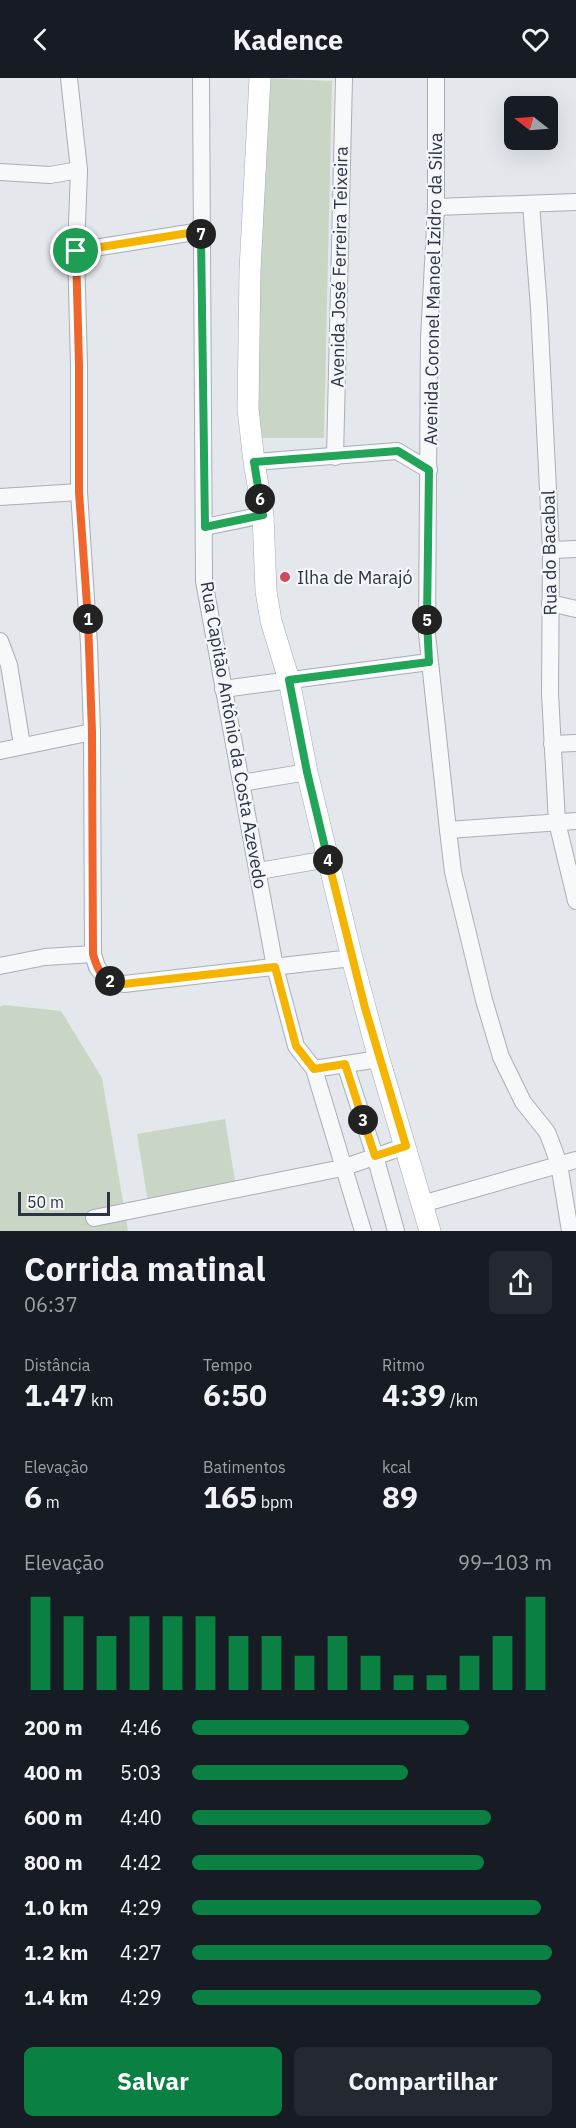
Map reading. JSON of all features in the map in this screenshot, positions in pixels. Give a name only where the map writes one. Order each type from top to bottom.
[{"type":"main road","points":[[260,78],[250,270],[248,409],[263,515],[266,591],[271,621],[289,680],[307,772],[352,958],[430,1231]]},
{"type":"street","points":[[69,78],[79,170],[76,251],[79,492],[89,644],[95,961],[107,980],[124,984],[352,958]]},
{"type":"street","name":"Rua Capitão Antônio da Costa Azevedo","points":[[201,78],[204,581],[275,967],[296,1046],[314,1069],[342,1168],[363,1231]]},
{"type":"street","name":"Avenida José Ferreira Teixeira","points":[[335,457],[344,78]]},
{"type":"street","name":"Avenida Coronel Manoel Izidro da Silva","points":[[436,78],[436,207],[429,338],[427,634],[441,747],[448,830],[453,872],[472,957],[501,1057],[523,1102],[547,1132],[559,1164],[572,1227]]},
{"type":"street","points":[[0,172],[50,175],[79,170]]},
{"type":"street","points":[[436,207],[576,202]]},
{"type":"street","name":"Rua do Bacabal","points":[[531,204],[540,308],[551,550],[550,694],[557,822],[576,901]]},
{"type":"street","points":[[76,251],[201,231]]},
{"type":"street","points":[[254,462],[398,451],[429,470]]},
{"type":"street","points":[[0,497],[79,492]]},
{"type":"street","points":[[205,527],[263,515]]},
{"type":"street","points":[[551,550],[576,549]]},
{"type":"street","points":[[550,603],[576,609]]},
{"type":"street","points":[[0,641],[9,664],[22,745]]},
{"type":"street","points":[[223,689],[429,662]]},
{"type":"street","points":[[0,751],[92,732]]},
{"type":"street","points":[[552,744],[576,743]]},
{"type":"street","points":[[242,783],[307,772]]},
{"type":"street","points":[[448,830],[576,821]]},
{"type":"street","points":[[259,872],[328,859]]},
{"type":"street","points":[[0,966],[45,957],[95,961]]},
{"type":"street","points":[[314,1069],[379,1059]]},
{"type":"street","points":[[345,1064],[375,1156],[396,1231]]},
{"type":"street","points":[[94,1218],[342,1168],[406,1146]]},
{"type":"street","points":[[422,1204],[576,1160]]},
{"type":"green space","points":[[261,78],[332,81],[324,438],[253,438]]},
{"type":"green space","points":[[4,1005],[61,1011],[102,1078],[128,1231],[0,1231],[0,1007]]},
{"type":"green space","points":[[225,1119],[236,1187],[148,1202],[137,1134]]},
{"type":"place","name":"Ilha de Marajó","points":[[285,577]]},
{"type":"route","points":[[201,231],[205,527],[263,515],[254,462],[398,451],[429,470],[427,634],[429,662],[289,680],[307,772],[352,958],[379,1059],[406,1146],[375,1156],[345,1064],[314,1069],[296,1046],[275,967],[124,984],[107,980],[97,967],[93,954],[91,902],[92,732],[79,492],[76,251],[201,231]]}]
